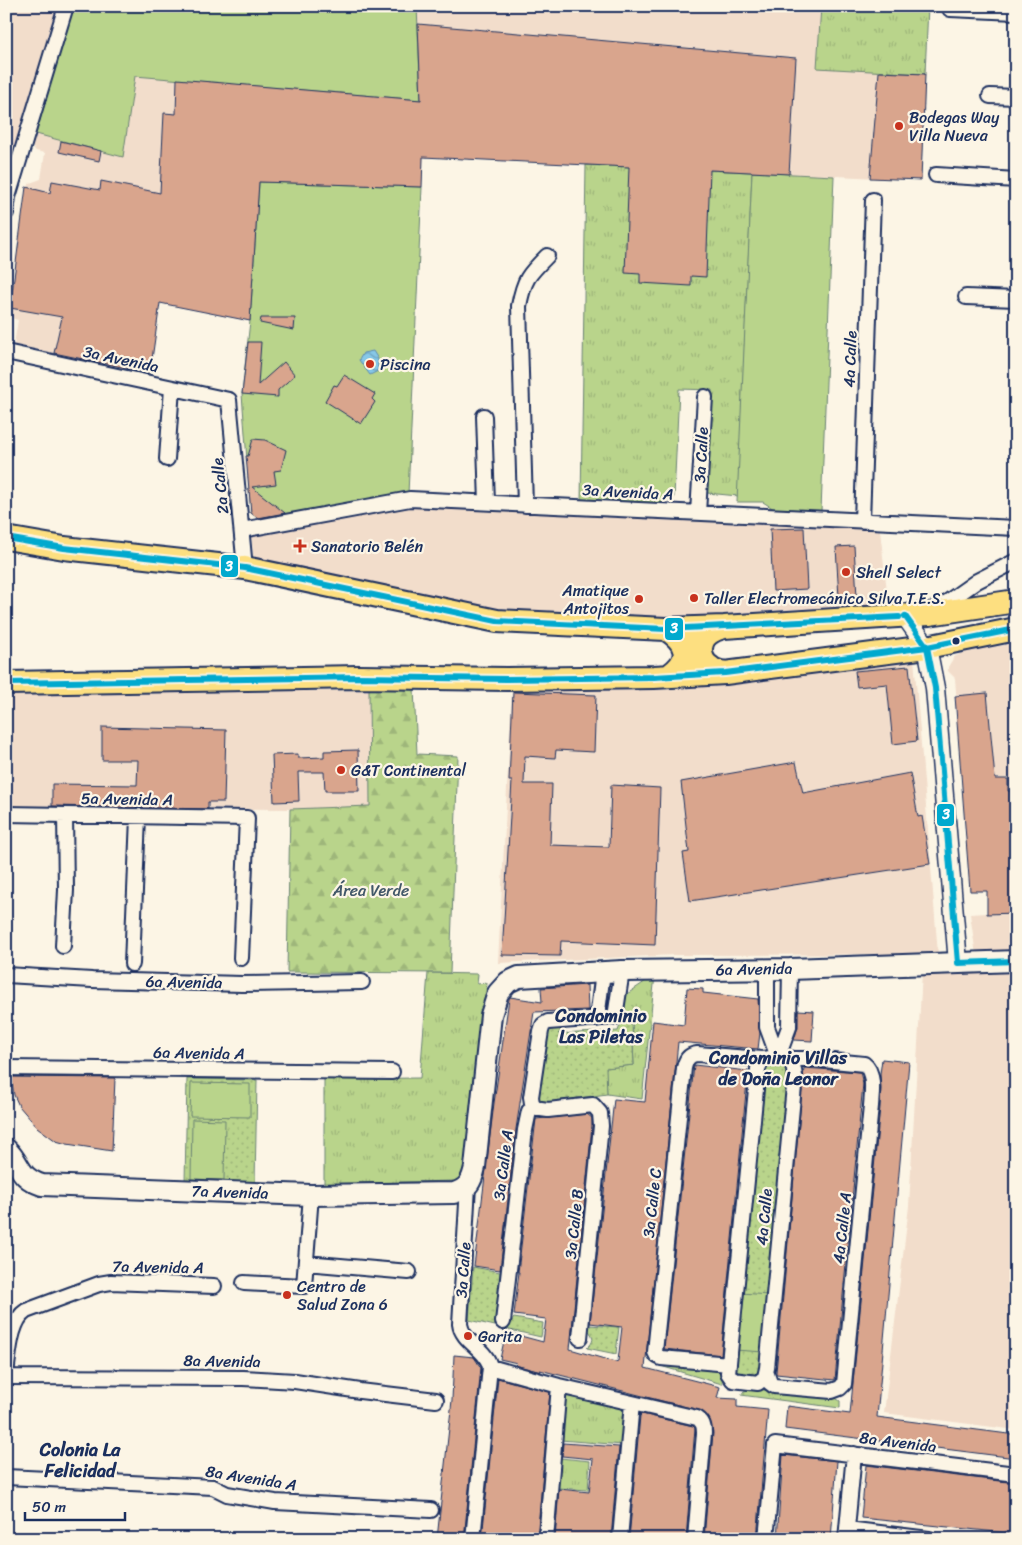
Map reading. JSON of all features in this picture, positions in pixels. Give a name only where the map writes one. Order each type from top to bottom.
[{"type":"main road","points":[[6,538],[64,548],[245,568],[497,621],[666,629],[724,627],[929,614],[1016,601]]},
{"type":"main road","points":[[724,627],[707,634],[701,647],[701,655],[709,667],[725,673]]},
{"type":"main road","points":[[666,629],[681,641],[685,654],[680,666],[670,675]]},
{"type":"main road","points":[[6,683],[359,677],[507,679],[654,677],[725,673],[927,647],[1016,629]]},
{"type":"main road","name":"6a Avenida","points":[[498,993],[508,982],[520,977],[613,971],[790,969],[1016,961]]},
{"type":"main road","name":"3a Calle","points":[[468,1186],[473,1179],[475,1167],[491,1015],[498,993]]},
{"type":"main road","name":"7a Avenida","points":[[6,1149],[23,1175],[32,1182],[42,1185],[311,1195],[454,1192],[461,1191],[468,1186]]},
{"type":"street","points":[[6,213],[7,197],[66,6]]},
{"type":"street","points":[[950,9],[1016,12]]},
{"type":"street","points":[[990,96],[1016,97]]},
{"type":"street","points":[[936,175],[1016,180]]},
{"type":"street","name":"4a Calle","points":[[862,521],[873,200]]},
{"type":"street","points":[[525,505],[520,306],[522,289],[528,275],[547,256]]},
{"type":"street","points":[[966,297],[1016,299]]},
{"type":"street","name":"3a Avenida","points":[[6,352],[229,400]]},
{"type":"street","points":[[167,459],[172,388]]},
{"type":"street","name":"3a Calle","points":[[698,513],[705,397]]},
{"type":"street","name":"2a Calle","points":[[229,400],[245,568]]},
{"type":"street","points":[[484,416],[487,503]]},
{"type":"street","name":"3a Avenida A","points":[[242,530],[410,499],[1016,528]]},
{"type":"street","points":[[929,614],[977,581],[1016,561]]},
{"type":"street","points":[[905,616],[927,647],[935,688],[958,963]]},
{"type":"street","name":"5a Avenida A","points":[[6,814],[247,818],[241,958]]},
{"type":"street","points":[[63,946],[66,890],[66,816]]},
{"type":"street","points":[[132,964],[138,817]]},
{"type":"street","name":"4a Calle","points":[[762,1059],[758,1069],[728,1373],[736,1381],[752,1382],[759,1382],[765,1377],[795,1076],[793,1065],[783,1058],[767,1027],[767,969]]},
{"type":"street","points":[[762,1059],[783,1058],[789,1027],[790,969]]},
{"type":"street","points":[[537,1109],[532,1103],[531,1097],[541,1031],[546,1022],[616,1017],[613,971]]},
{"type":"street","points":[[597,1019],[613,971]]},
{"type":"street","name":"6a Avenida","points":[[6,975],[92,980],[242,984],[362,982]]},
{"type":"street","name":"3a Calle C","points":[[729,1364],[665,1359],[655,1354],[684,1068],[688,1057],[696,1054],[762,1059]]},
{"type":"street","name":"4a Calle A","points":[[765,1377],[774,1386],[832,1391],[840,1388],[844,1380],[872,1086],[869,1070],[865,1065],[820,1059],[783,1058]]},
{"type":"street","name":"6a Avenida A","points":[[6,1068],[392,1072]]},
{"type":"street","name":"3a Calle B","points":[[537,1109],[548,1110],[590,1105],[596,1106],[600,1113],[600,1138],[580,1338]]},
{"type":"street","name":"3a Calle A","points":[[503,1322],[525,1130],[530,1111],[533,1108],[537,1109]]},
{"type":"street","name":"3a Calle","points":[[468,1186],[460,1324],[463,1333],[488,1359],[490,1367]]},
{"type":"street","points":[[244,1283],[304,1286],[311,1195]]},
{"type":"street","points":[[306,1263],[409,1272]]},
{"type":"street","name":"7a Avenida A","points":[[6,1375],[14,1330],[18,1318],[26,1311],[99,1284],[111,1282],[214,1286]]},
{"type":"street","points":[[473,1539],[490,1367],[559,1386],[697,1418],[703,1424],[704,1433],[695,1539]]},
{"type":"street","name":"8a Avenida","points":[[6,1375],[243,1378],[296,1381],[436,1400]]},
{"type":"street","points":[[546,1539],[559,1386]]},
{"type":"street","points":[[620,1539],[632,1403]]},
{"type":"street","name":"8a Avenida","points":[[766,1539],[775,1445],[1016,1474]]},
{"type":"street","points":[[854,1454],[846,1534],[929,1539]]},
{"type":"street","name":"8a Avenida A","points":[[6,1477],[213,1487],[228,1494],[275,1502],[431,1510]]},
{"type":"shaded area","points":[[6,6],[57,6],[21,125],[9,177],[6,181]]},
{"type":"shaded area","points":[[417,6],[928,6],[921,180],[424,157],[422,187],[259,182],[250,321],[160,303],[150,373],[14,345],[18,320],[8,317],[26,190],[30,183],[41,179],[45,153],[36,151],[32,147],[36,134],[122,156],[135,76],[421,100]]},
{"type":"shaded area","points":[[407,504],[880,530],[889,609],[803,614],[675,617],[571,617],[514,614],[254,561],[251,536]]},
{"type":"shaded area","points":[[1016,643],[1016,954],[976,955],[970,914],[987,913],[987,891],[970,891],[955,678],[948,671],[948,667],[954,657],[964,652]]},
{"type":"shaded area","points":[[914,658],[938,954],[674,955],[498,963],[512,691],[669,689]]},
{"type":"shaded area","points":[[369,690],[370,807],[290,809],[6,808],[6,694]]},
{"type":"shaded area","points":[[1016,971],[1016,1430],[884,1413],[909,1206],[922,972]]},
{"type":"green space","points":[[73,6],[417,6],[421,100],[135,76],[123,157],[36,134]]},
{"type":"green space","points":[[821,6],[928,6],[925,74],[817,68]]},
{"type":"green space","points":[[586,165],[752,172],[738,496],[707,493],[712,390],[679,389],[674,497],[656,505],[581,502]]},
{"type":"green space","points":[[752,172],[834,176],[821,511],[774,509],[763,502],[737,502]]},
{"type":"green space","points":[[259,182],[422,187],[408,494],[261,521],[251,513],[242,394],[250,321]]},
{"type":"green space","name":"Área Verde","points":[[369,688],[414,688],[417,754],[458,756],[450,973],[287,972],[290,809],[370,806]]},
{"type":"green space","points":[[428,973],[478,974],[477,984],[487,983],[464,1173],[454,1181],[324,1184],[324,1079],[420,1078]]},
{"type":"green space","points":[[655,975],[642,1099],[607,1094],[605,1068],[634,1065],[632,1024],[628,1021],[624,1007],[627,994]]},
{"type":"green space","points":[[622,1020],[632,1024],[634,1065],[606,1068],[607,1094],[542,1103],[537,1094],[547,1031],[564,1027],[558,1034],[618,1031]]},
{"type":"green space","points":[[769,1065],[785,1066],[789,1071],[762,1377],[734,1374],[764,1071]]},
{"type":"green space","points":[[187,1079],[257,1080],[255,1183],[185,1182]]},
{"type":"green space","points":[[191,1083],[250,1084],[250,1117],[190,1116]]},
{"type":"green space","points":[[192,1119],[225,1120],[224,1180],[191,1179]]},
{"type":"green space","points":[[473,1267],[500,1272],[495,1326],[469,1320]]},
{"type":"green space","points":[[741,1293],[769,1295],[764,1352],[735,1350]]},
{"type":"green space","points":[[514,1318],[543,1323],[541,1337],[506,1329]]},
{"type":"green space","points":[[588,1325],[619,1327],[616,1354],[587,1348],[593,1339],[588,1330]]},
{"type":"green space","points":[[669,1364],[721,1369],[723,1373],[722,1384],[657,1365]]},
{"type":"green space","points":[[754,1389],[834,1397],[840,1401],[840,1408],[741,1395],[744,1391]]},
{"type":"green space","points":[[568,1394],[625,1408],[623,1445],[560,1440],[564,1397]]},
{"type":"green space","points":[[560,1458],[590,1461],[588,1490],[557,1488]]},
{"type":"water","name":"Piscina","points":[[373,351],[378,359],[378,371],[370,375],[359,360],[363,353]]},
{"type":"building","points":[[418,24],[796,58],[789,174],[710,170],[706,277],[691,276],[691,286],[640,283],[640,274],[625,273],[629,167],[423,157],[422,187],[259,182],[250,321],[160,303],[150,373],[54,353],[62,317],[10,308],[26,187],[50,193],[52,181],[100,190],[101,181],[160,193],[164,113],[176,114],[177,79],[421,100]]},
{"type":"building","name":"Bodegas Way Villa Nueva","points":[[879,72],[925,74],[921,180],[870,178]]},
{"type":"building","points":[[61,141],[101,151],[99,161],[59,152]]},
{"type":"building","points":[[261,318],[295,318],[294,330],[260,323]]},
{"type":"building","points":[[248,342],[261,342],[258,385],[284,362],[295,375],[278,390],[278,397],[242,394]]},
{"type":"building","points":[[344,375],[375,394],[372,399],[375,402],[361,424],[325,401],[334,385],[337,386]]},
{"type":"building","points":[[253,439],[265,440],[286,450],[281,470],[274,471],[276,484],[252,487],[285,513],[258,518],[251,513],[246,456],[248,456]]},
{"type":"building","points":[[804,528],[807,589],[773,591],[770,529]]},
{"type":"building","name":"Shell Select","points":[[854,546],[857,597],[839,598],[836,547]]},
{"type":"building","points":[[909,666],[917,741],[893,744],[887,684],[857,687],[855,671]]},
{"type":"building","points":[[513,692],[596,695],[594,752],[556,750],[555,758],[525,756],[524,784],[552,784],[550,845],[609,847],[611,785],[660,788],[655,945],[561,941],[560,956],[502,955],[512,781],[509,781]]},
{"type":"building","points":[[987,693],[995,779],[1008,779],[1008,791],[1016,791],[1016,913],[987,914],[987,891],[970,891],[955,696]]},
{"type":"building","points":[[102,727],[226,730],[224,802],[208,802],[208,809],[52,806],[52,784],[137,785],[138,760],[102,760]]},
{"type":"building","points":[[358,750],[359,791],[325,791],[324,772],[298,772],[299,801],[274,802],[272,755],[298,754],[298,758],[324,757],[324,751]]},
{"type":"building","points":[[796,762],[803,793],[910,773],[918,817],[922,816],[930,864],[690,901],[683,853],[689,852],[681,782]]},
{"type":"building","points":[[587,985],[588,1010],[534,1012],[516,1129],[500,1270],[474,1266],[509,999],[510,997],[542,1002],[541,988]]},
{"type":"building","points":[[687,988],[703,989],[703,993],[758,999],[760,1033],[758,1049],[678,1042],[645,1368],[720,1387],[717,1398],[737,1399],[737,1407],[768,1410],[757,1539],[704,1539],[713,1433],[710,1420],[702,1411],[540,1370],[541,1372],[500,1359],[506,1332],[543,1342],[546,1319],[514,1315],[536,1119],[587,1114],[592,1118],[592,1126],[570,1349],[615,1362],[618,1361],[622,1327],[590,1323],[614,1099],[645,1102],[653,1021],[684,1025]]},
{"type":"building","points":[[798,1010],[814,1011],[812,1041],[794,1040],[798,1027]]},
{"type":"building","points":[[882,1059],[909,1062],[877,1417],[1016,1435],[1016,1458],[785,1429],[787,1406],[850,1414],[880,1107]]},
{"type":"building","points":[[694,1065],[748,1071],[721,1355],[664,1349]]},
{"type":"building","points":[[804,1068],[860,1072],[863,1084],[835,1380],[776,1374]]},
{"type":"building","points":[[11,1077],[115,1078],[112,1151],[56,1141],[37,1127],[19,1106],[14,1095]]},
{"type":"building","points":[[454,1355],[474,1357],[481,1368],[464,1539],[437,1539],[452,1400]]},
{"type":"building","points":[[498,1378],[550,1392],[537,1539],[482,1539]]},
{"type":"building","points":[[642,1414],[695,1428],[686,1539],[629,1539],[640,1416]]},
{"type":"building","points":[[563,1443],[619,1447],[611,1539],[555,1539],[559,1489],[589,1492],[593,1459],[562,1456]]},
{"type":"building","points":[[783,1455],[837,1461],[831,1539],[777,1539]]},
{"type":"building","points":[[866,1465],[1016,1483],[1016,1534],[861,1518]]},
{"type":"transit line","name":"3","points":[[6,538],[64,548],[245,568],[497,621],[666,629],[899,617]]},
{"type":"transit line","name":"3","points":[[905,616],[927,647],[935,688],[958,963],[1016,961]]},
{"type":"transit line","name":"3","points":[[6,683],[359,677],[507,679],[654,677],[725,673],[927,647],[1016,629]]},
{"type":"place","name":"Bodegas Way Villa Nueva","points":[[899,126]]},
{"type":"place","name":"Piscina","points":[[370,364]]},
{"type":"place","name":"Sanatorio Belén","points":[[300,546]]},
{"type":"place","name":"Shell Select","points":[[846,572]]},
{"type":"place","name":"Taller Electromecánico Silva T.E.S.","points":[[694,598]]},
{"type":"place","name":"Amatique Antojitos","points":[[639,599]]},
{"type":"place","name":"G&T Continental","points":[[341,770]]},
{"type":"place","name":"Centro de Salud Zona 6","points":[[287,1295]]},
{"type":"place","name":"Garita","points":[[468,1336]]},
{"type":"district","name":"Condominio Las Piletas","points":[[601,1026]]},
{"type":"district","name":"Condominio Villas de Doña Leonor","points":[[778,1068]]},
{"type":"district","name":"Colonia La Felicidad","points":[[80,1460]]}]
